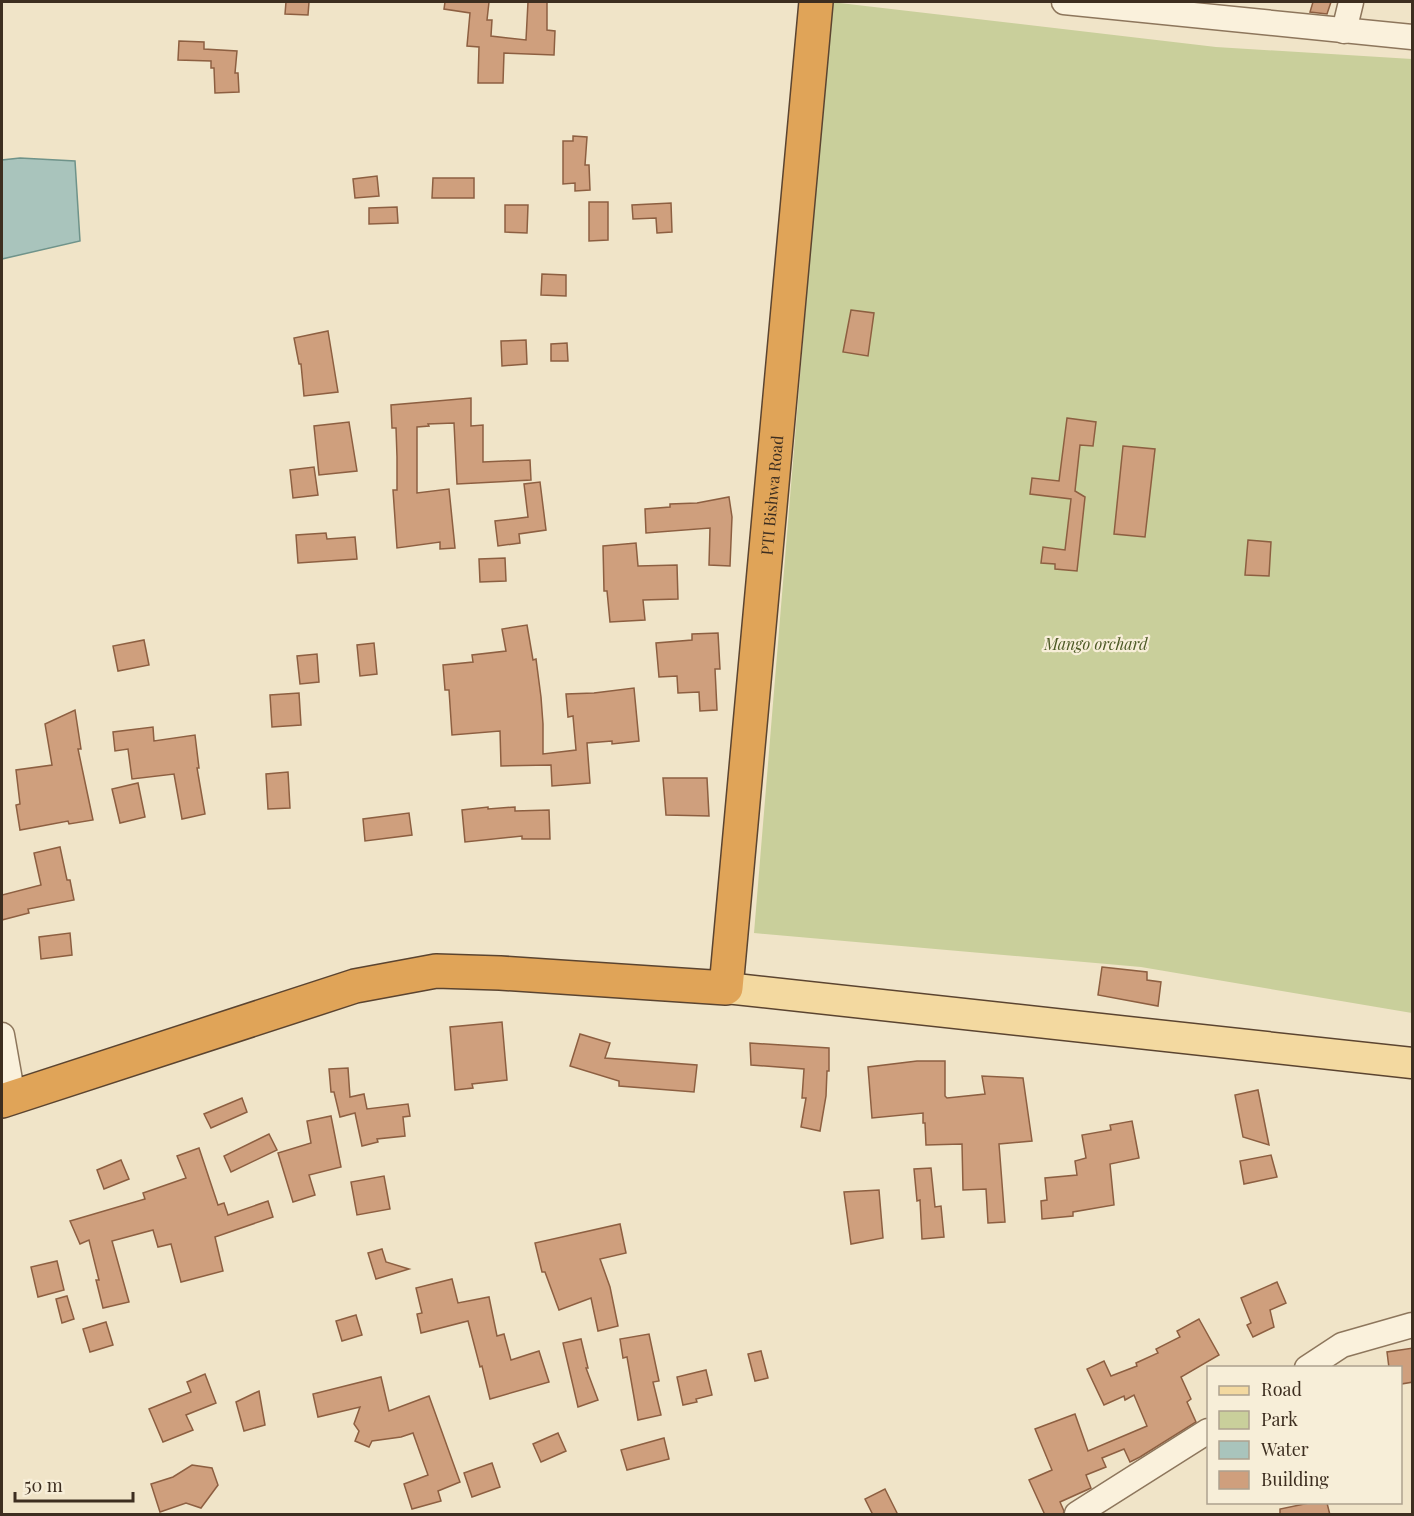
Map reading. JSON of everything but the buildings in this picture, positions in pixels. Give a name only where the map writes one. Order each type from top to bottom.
[{"type":"highway","name":"PTI Bishwa Road","points":[[726,988],[816,2]]},
{"type":"highway","points":[[7,1099],[355,986],[436,971],[726,988]]},
{"type":"main road","points":[[726,988],[1413,1063]]},
{"type":"street","points":[[1064,2],[1413,37]]},
{"type":"street","points":[[1344,31],[1351,2]]},
{"type":"street","points":[[2,1035],[7,1099]]},
{"type":"street","points":[[1310,1366],[1342,1345],[1413,1324]]},
{"type":"street","points":[[1077,1515],[1207,1432]]},
{"type":"green space","name":"Mango orchard","points":[[831,2],[1216,47],[1412,59],[1412,1013],[1141,967],[754,933]]},
{"type":"water","points":[[20,158],[75,161],[80,241],[2,259],[2,160]]}]
